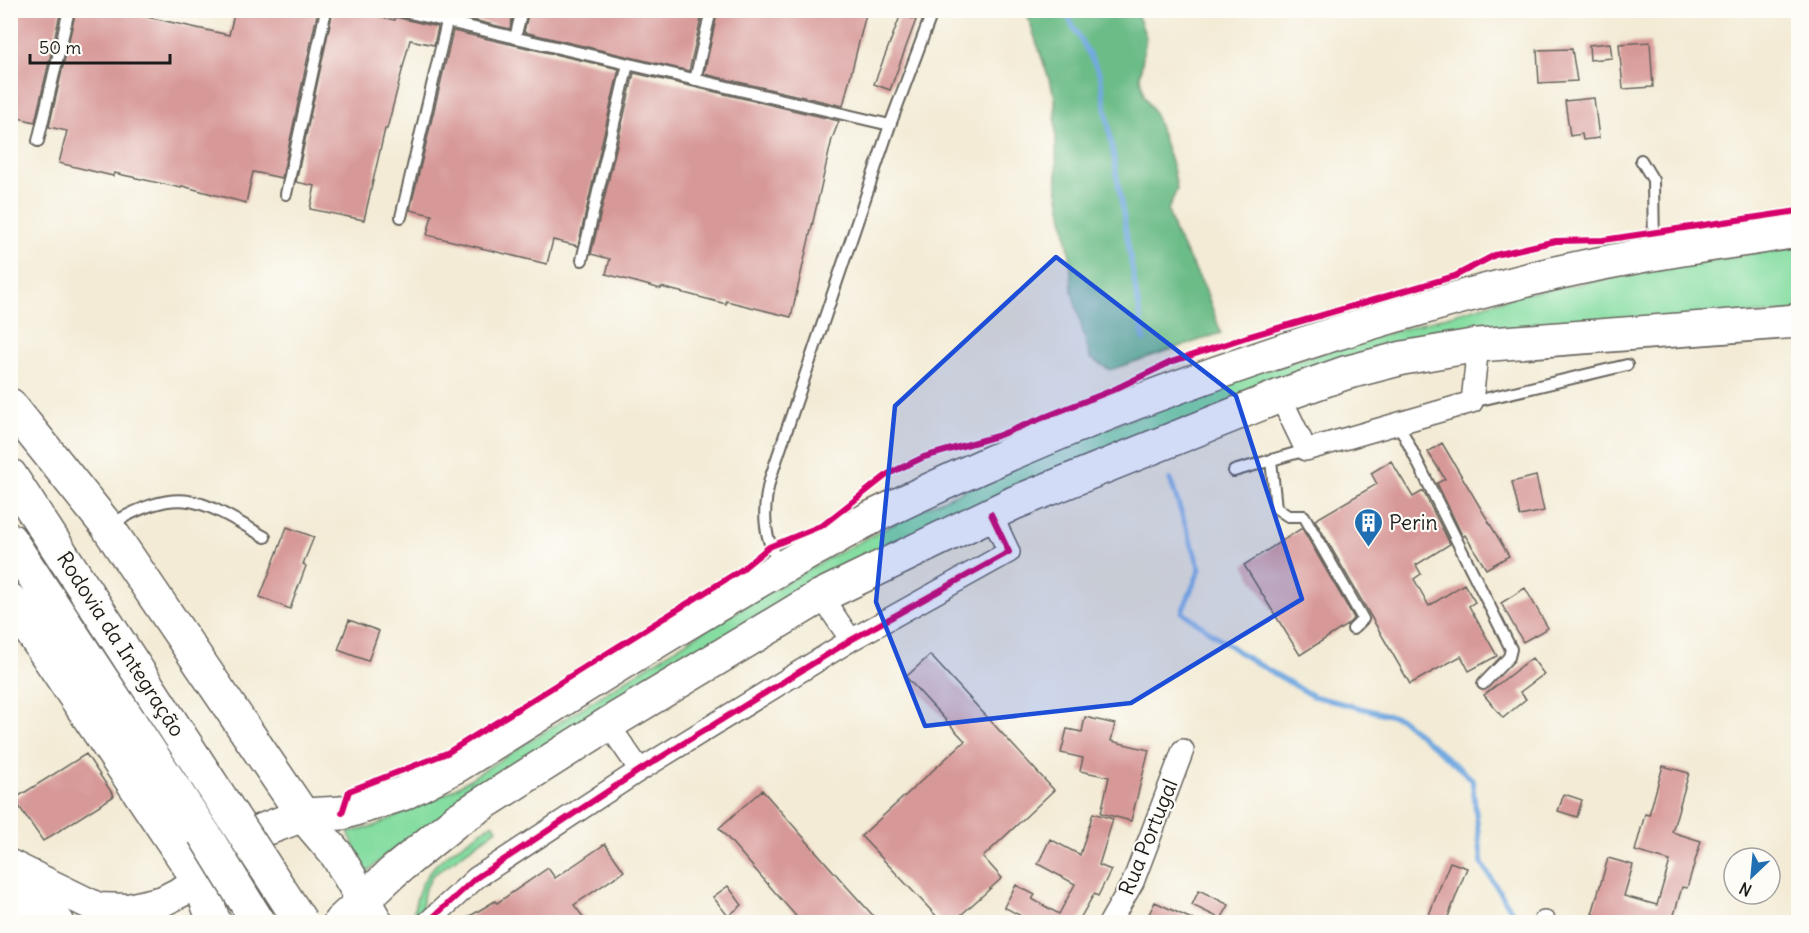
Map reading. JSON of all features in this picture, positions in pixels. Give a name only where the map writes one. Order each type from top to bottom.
[{"type":"highway","points":[[200,882],[211,859],[239,839],[303,815],[342,813],[402,794],[458,765],[780,568],[875,515],[1030,444],[1176,386],[1351,328],[1541,277],[1654,254],[1798,231]]},
{"type":"highway","points":[[340,922],[369,911],[457,820],[608,724],[822,596],[991,514],[1280,396],[1345,373],[1403,358],[1478,345],[1798,321]]},
{"type":"highway","points":[[10,405],[107,526],[303,815],[337,855],[369,911]]},
{"type":"highway","name":"Rodovia da Integração","points":[[10,475],[300,922]]},
{"type":"highway","name":"Rodovia da Integração","points":[[10,540],[204,834],[258,922]]},
{"type":"highway","points":[[10,600],[200,882],[214,922]]},
{"type":"main road","points":[[10,866],[98,908],[128,909],[163,901],[200,882]]},
{"type":"main road","points":[[10,897],[59,922]]},
{"type":"street","points":[[1280,396],[1306,450],[1472,402],[1478,345]]},
{"type":"street","points":[[428,922],[476,878],[640,770],[851,640],[1009,552],[991,514]]},
{"type":"street","points":[[822,596],[851,640]]},
{"type":"street","points":[[608,724],[640,770]]},
{"type":"street","name":"Rua Portugal","points":[[1110,922],[1133,882],[1183,750]]},
{"type":"lane","points":[[38,141],[69,10]]},
{"type":"lane","points":[[286,194],[326,10]]},
{"type":"lane","points":[[397,10],[890,124]]},
{"type":"lane","points":[[515,38],[522,10]]},
{"type":"lane","points":[[695,80],[711,10]]},
{"type":"lane","points":[[780,568],[768,547],[765,530],[766,495],[890,124],[933,10]]},
{"type":"lane","points":[[401,217],[447,22]]},
{"type":"lane","points":[[582,260],[628,64]]},
{"type":"lane","points":[[1641,160],[1653,180],[1654,254]]},
{"type":"lane","points":[[1472,402],[1627,365]]},
{"type":"lane","points":[[1398,423],[1510,649],[1509,657],[1483,684]]},
{"type":"lane","points":[[1233,471],[1306,450]]},
{"type":"lane","points":[[1271,460],[1276,508],[1288,516],[1304,516],[1363,619],[1353,629]]},
{"type":"lane","points":[[107,526],[162,501],[181,500],[211,506],[265,537]]},
{"type":"highlighted area","points":[[1056,257],[1236,396],[1302,599],[1131,703],[925,726],[876,602],[895,406]]},
{"type":"green space","points":[[1026,11],[1136,11],[1146,37],[1140,76],[1144,96],[1155,114],[1173,168],[1177,189],[1168,210],[1175,233],[1205,288],[1221,333],[1110,370],[1090,358],[1072,291],[1070,256],[1057,185],[1055,97]]},
{"type":"green space","points":[[1798,245],[1798,311],[1528,331],[1095,455],[462,805],[387,854],[367,872],[348,832],[372,827],[451,791],[708,628],[830,557],[929,506],[1089,435],[1230,380],[1522,294]]},
{"type":"green space","points":[[493,823],[497,829],[432,876],[424,892],[420,922],[413,922],[421,886],[429,873],[438,862]]},
{"type":"building","points":[[10,10],[61,10],[35,122],[10,116]]},
{"type":"building","points":[[76,10],[105,10],[129,16],[129,13],[229,35],[235,10],[318,10],[282,178],[253,172],[246,203],[182,186],[181,188],[114,173],[113,176],[59,163],[67,131],[49,127]]},
{"type":"building","points":[[333,10],[349,10],[395,20],[395,17],[438,27],[434,45],[410,40],[387,129],[385,129],[364,220],[310,209],[315,186],[296,182]]},
{"type":"building","points":[[432,10],[514,10],[510,29]]},
{"type":"building","points":[[529,10],[703,10],[689,71],[524,32]]},
{"type":"building","points":[[718,10],[867,10],[843,106],[704,74]]},
{"type":"building","points":[[901,14],[916,20],[890,90],[874,84]]},
{"type":"building","points":[[453,31],[619,69],[578,246],[553,240],[547,264],[427,235],[432,215],[410,210]]},
{"type":"building","points":[[1650,42],[1653,87],[1623,89],[1619,44]]},
{"type":"building","points":[[1610,43],[1612,58],[1590,60],[1589,45]]},
{"type":"building","points":[[1572,49],[1577,81],[1539,83],[1537,50]]},
{"type":"building","points":[[634,73],[839,121],[832,139],[791,317],[726,301],[726,304],[661,287],[661,289],[606,274],[610,259],[591,254]]},
{"type":"building","points":[[1594,98],[1599,138],[1583,140],[1582,134],[1570,136],[1565,101]]},
{"type":"building","points":[[1442,443],[1509,556],[1486,569],[1465,535],[1463,537],[1437,483],[1445,479],[1428,452]]},
{"type":"building","points":[[1391,461],[1413,497],[1423,491],[1450,544],[1416,565],[1421,574],[1414,579],[1429,606],[1464,584],[1475,602],[1469,606],[1497,656],[1469,671],[1461,656],[1410,684],[1315,520],[1377,484],[1371,473]]},
{"type":"building","points":[[1536,476],[1544,511],[1520,516],[1512,482]]},
{"type":"building","points":[[287,527],[314,537],[303,564],[306,566],[290,609],[260,597]]},
{"type":"building","points":[[1302,528],[1354,618],[1347,625],[1300,655],[1244,565]]},
{"type":"building","points":[[1525,588],[1548,628],[1523,642],[1501,603]]},
{"type":"building","points":[[349,620],[379,631],[368,661],[338,650]]},
{"type":"building","points":[[930,655],[1054,790],[983,857],[1002,878],[953,922],[942,922],[861,836],[965,741],[906,677]]},
{"type":"building","points":[[1532,658],[1544,674],[1520,692],[1526,699],[1503,718],[1484,695]]},
{"type":"building","points":[[1085,717],[1115,724],[1111,741],[1149,750],[1131,821],[1101,813],[1109,777],[1080,771],[1083,758],[1061,753],[1067,729],[1082,732]]},
{"type":"building","points":[[86,754],[114,796],[43,841],[14,799]]},
{"type":"building","points":[[1663,766],[1689,773],[1672,832],[1701,841],[1687,888],[1682,887],[1672,922],[1634,922],[1618,918],[1617,921],[1592,914],[1608,858],[1633,865],[1624,896],[1657,905],[1670,861],[1635,851],[1645,814],[1649,815]]},
{"type":"building","points":[[762,790],[879,922],[801,922],[719,828]]},
{"type":"building","points":[[1564,794],[1582,800],[1577,817],[1558,811]]},
{"type":"building","points":[[1093,813],[1113,819],[1099,865],[1111,870],[1098,896],[1094,894],[1078,922],[1032,922],[1004,907],[1016,885],[1035,895],[1032,899],[1059,914],[1075,884],[1038,864],[1050,839],[1080,855]]},
{"type":"building","points":[[605,844],[624,871],[574,905],[587,922],[460,922],[495,901],[497,903],[548,868],[555,878]]},
{"type":"building","points":[[1450,862],[1467,868],[1446,922],[1426,922]]},
{"type":"building","points":[[728,886],[742,905],[728,916],[713,897]]},
{"type":"building","points":[[1199,890],[1229,905],[1221,919],[1192,905]]},
{"type":"building","points":[[1155,902],[1198,922],[1145,922]]},
{"type":"waterway","points":[[1064,10],[1100,74],[1144,340]]},
{"type":"waterway","points":[[1170,479],[1200,569],[1182,612],[1246,657],[1313,696],[1400,718],[1472,779],[1482,864],[1519,922]]},
{"type":"cycle path","points":[[342,813],[349,791],[447,753],[741,570],[769,547],[823,525],[888,474],[924,457],[997,436],[1113,390],[1171,362],[1247,337],[1455,276],[1495,255],[1556,241],[1603,240],[1798,211]]},
{"type":"cycle path","points":[[428,922],[476,878],[640,770],[851,640],[1009,552],[991,514]]},
{"type":"place","name":"Perin","points":[[1368,548]]}]
